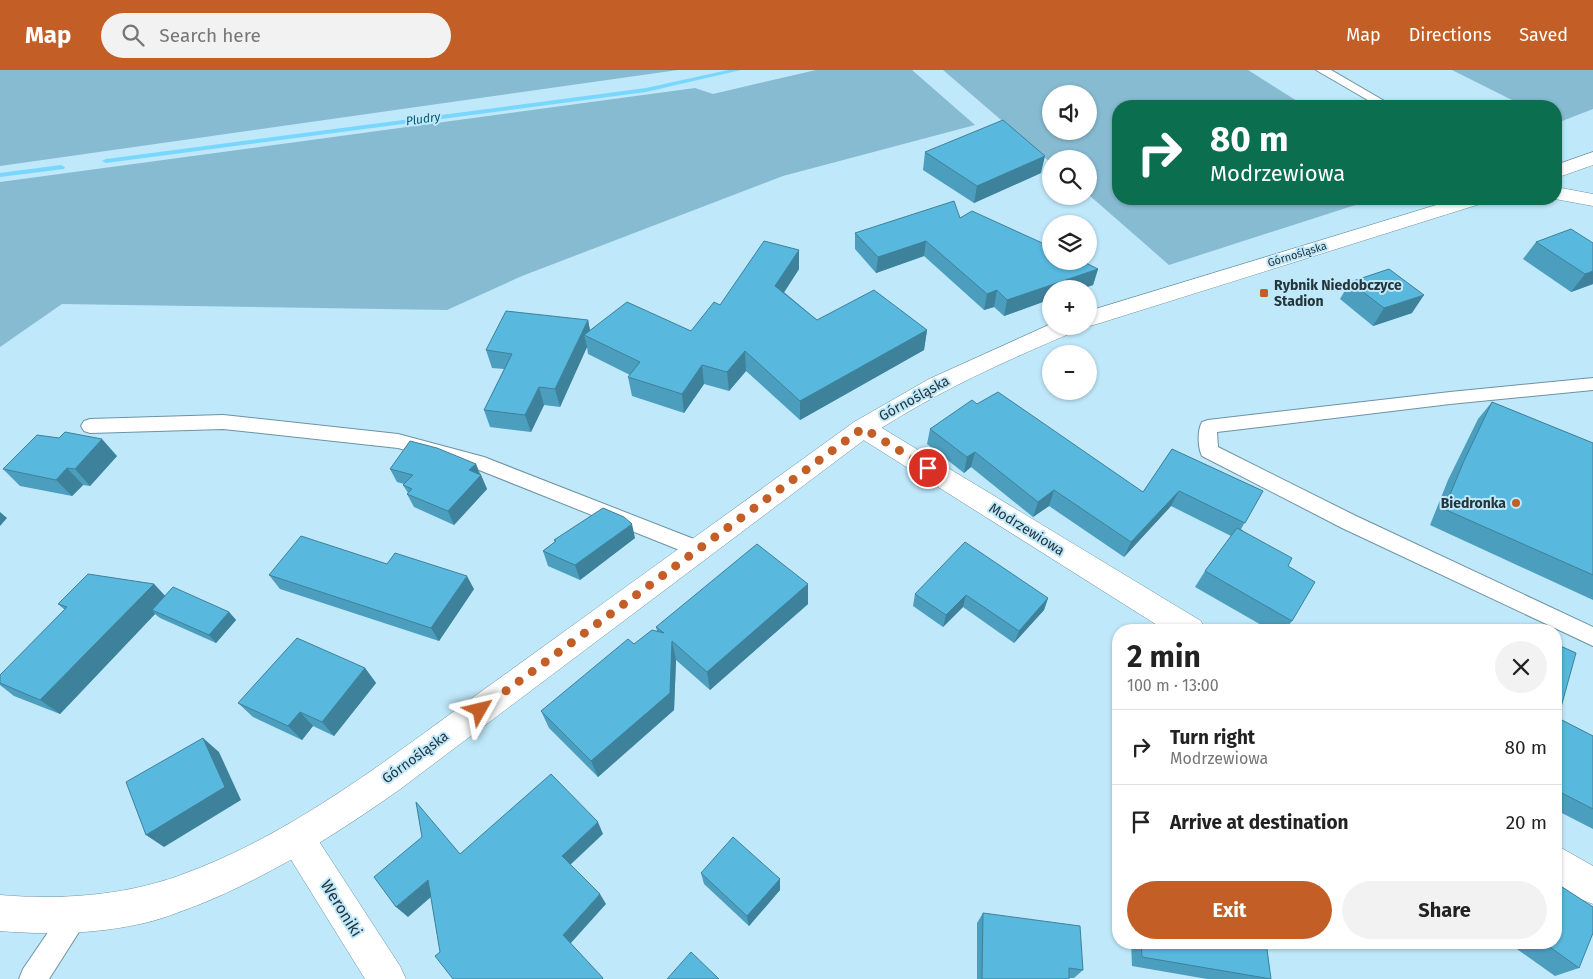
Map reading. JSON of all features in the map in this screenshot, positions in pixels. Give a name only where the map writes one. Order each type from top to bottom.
[{"type":"street","points":[[1562,171],[1584,167],[1593,158]]},
{"type":"street","points":[[1584,167],[1583,179],[1593,186]]},
{"type":"street","points":[[1562,194],[1593,200]]},
{"type":"street","name":"Górnośląska","points":[[1097,317],[1457,205]]},
{"type":"street","name":"Górnośląska","points":[[0,913],[47,916],[76,915],[142,906],[195,889],[297,838],[345,808],[386,779],[863,428],[916,394],[981,363],[1047,335]]},
{"type":"street","name":"Modrzewiowa","points":[[863,428],[1180,624]]},
{"type":"street","name":"Weroniki","points":[[297,838],[386,979]]},
{"type":"street","points":[[1562,867],[1593,886]]},
{"type":"lane","points":[[1322,70],[1376,100]]},
{"type":"lane","points":[[1593,384],[1450,398],[1208,427],[1209,451],[1348,522],[1593,637]]},
{"type":"lane","points":[[90,426],[222,422],[398,441],[484,464],[697,549]]},
{"type":"lane","points":[[33,979],[76,915]]},
{"type":"shaded area","points":[[0,70],[678,70],[0,166]]},
{"type":"shaded area","points":[[816,70],[912,70],[975,125],[783,176],[522,276],[447,310],[62,304],[0,347],[0,182],[695,88],[713,94]]},
{"type":"shaded area","points":[[943,70],[1248,70],[1296,100],[1112,100],[1112,205],[1355,205],[1169,265],[1097,202],[1097,150],[1042,150],[1042,155]]},
{"type":"shaded area","points":[[1452,70],[1593,70],[1593,109],[1562,121],[1562,100],[1512,100]]},
{"type":"building","points":[[1003,120],[1042,153],[1042,157],[977,186],[925,152]]},
{"type":"building","points":[[954,201],[960,218],[972,211],[1042,243],[1042,270],[1095,270],[1066,280],[1042,280],[1042,288],[1007,300],[997,290],[987,294],[926,241],[878,257],[855,233]]},
{"type":"building","points":[[1571,229],[1593,243],[1593,271],[1585,274],[1536,242]]},
{"type":"building","points":[[764,241],[799,250],[775,286],[817,320],[874,290],[927,330],[800,401],[745,351],[727,372],[702,365],[682,394],[628,377],[640,362],[584,335],[627,302],[691,331],[714,302],[720,305]]},
{"type":"building","points":[[1389,269],[1424,295],[1384,308],[1350,282]]},
{"type":"building","points":[[506,311],[588,320],[555,389],[539,387],[525,415],[484,410],[512,354],[486,350]]},
{"type":"building","points":[[998,392],[1143,492],[1172,449],[1263,491],[1245,523],[1179,491],[1131,542],[1054,490],[1038,502],[975,452],[967,457],[930,429],[972,400],[977,404]]},
{"type":"building","name":"Biedronka","points":[[1492,402],[1593,443],[1593,575],[1444,509]]},
{"type":"building","points":[[65,432],[102,439],[75,469],[67,468],[56,480],[3,469],[37,435],[59,438]]},
{"type":"building","points":[[410,441],[437,448],[476,464],[469,470],[481,475],[448,511],[407,494],[412,489],[403,485],[413,475],[390,469]]},
{"type":"building","points":[[603,508],[624,517],[632,524],[575,565],[543,551],[556,541],[554,540]]},
{"type":"building","points":[[1237,528],[1292,558],[1288,566],[1315,582],[1292,621],[1205,571]]},
{"type":"building","points":[[301,536],[387,564],[395,553],[467,576],[431,628],[269,575]]},
{"type":"building","points":[[965,542],[1048,598],[1019,631],[966,595],[946,615],[915,594]]},
{"type":"building","points":[[757,544],[808,584],[707,672],[672,641],[670,693],[591,761],[541,711],[628,639],[634,644],[652,630],[664,633],[656,627]]},
{"type":"building","points":[[88,574],[154,584],[40,700],[0,683],[0,675],[67,607],[58,604]]},
{"type":"building","points":[[173,587],[229,612],[209,635],[152,610]]},
{"type":"building","points":[[297,638],[365,668],[322,722],[300,712],[288,726],[238,703]]},
{"type":"building","points":[[1562,647],[1576,653],[1562,704]]},
{"type":"building","points":[[1562,720],[1593,736],[1593,809],[1562,793]]},
{"type":"building","points":[[203,738],[225,787],[146,835],[126,782]]},
{"type":"building","points":[[551,774],[598,822],[562,856],[600,894],[563,935],[603,978],[453,979],[435,956],[440,952],[428,880],[396,907],[374,877],[422,837],[416,802],[460,854]]},
{"type":"building","points":[[733,837],[780,879],[747,916],[701,873]]},
{"type":"building","points":[[1562,887],[1593,907],[1593,933],[1579,968],[1553,949],[1562,949]]},
{"type":"building","points":[[983,913],[1080,926],[1083,970],[1069,968],[1069,979],[982,979]]},
{"type":"building","points":[[1141,949],[1267,949],[1271,979],[1142,957]]},
{"type":"building","points":[[691,952],[719,979],[667,979]]},
{"type":"waterway","name":"Pludry","points":[[106,161],[646,90],[738,70]]},
{"type":"waterway","name":"Pludry","points":[[0,175],[61,167]]},
{"type":"place","name":"Rybnik Niedobczyce Stadion","points":[[1264,293]]},
{"type":"place","name":"Biedronka","points":[[1516,503]]},
{"type":"route","points":[[480,710],[863,428],[928,468]]}]
